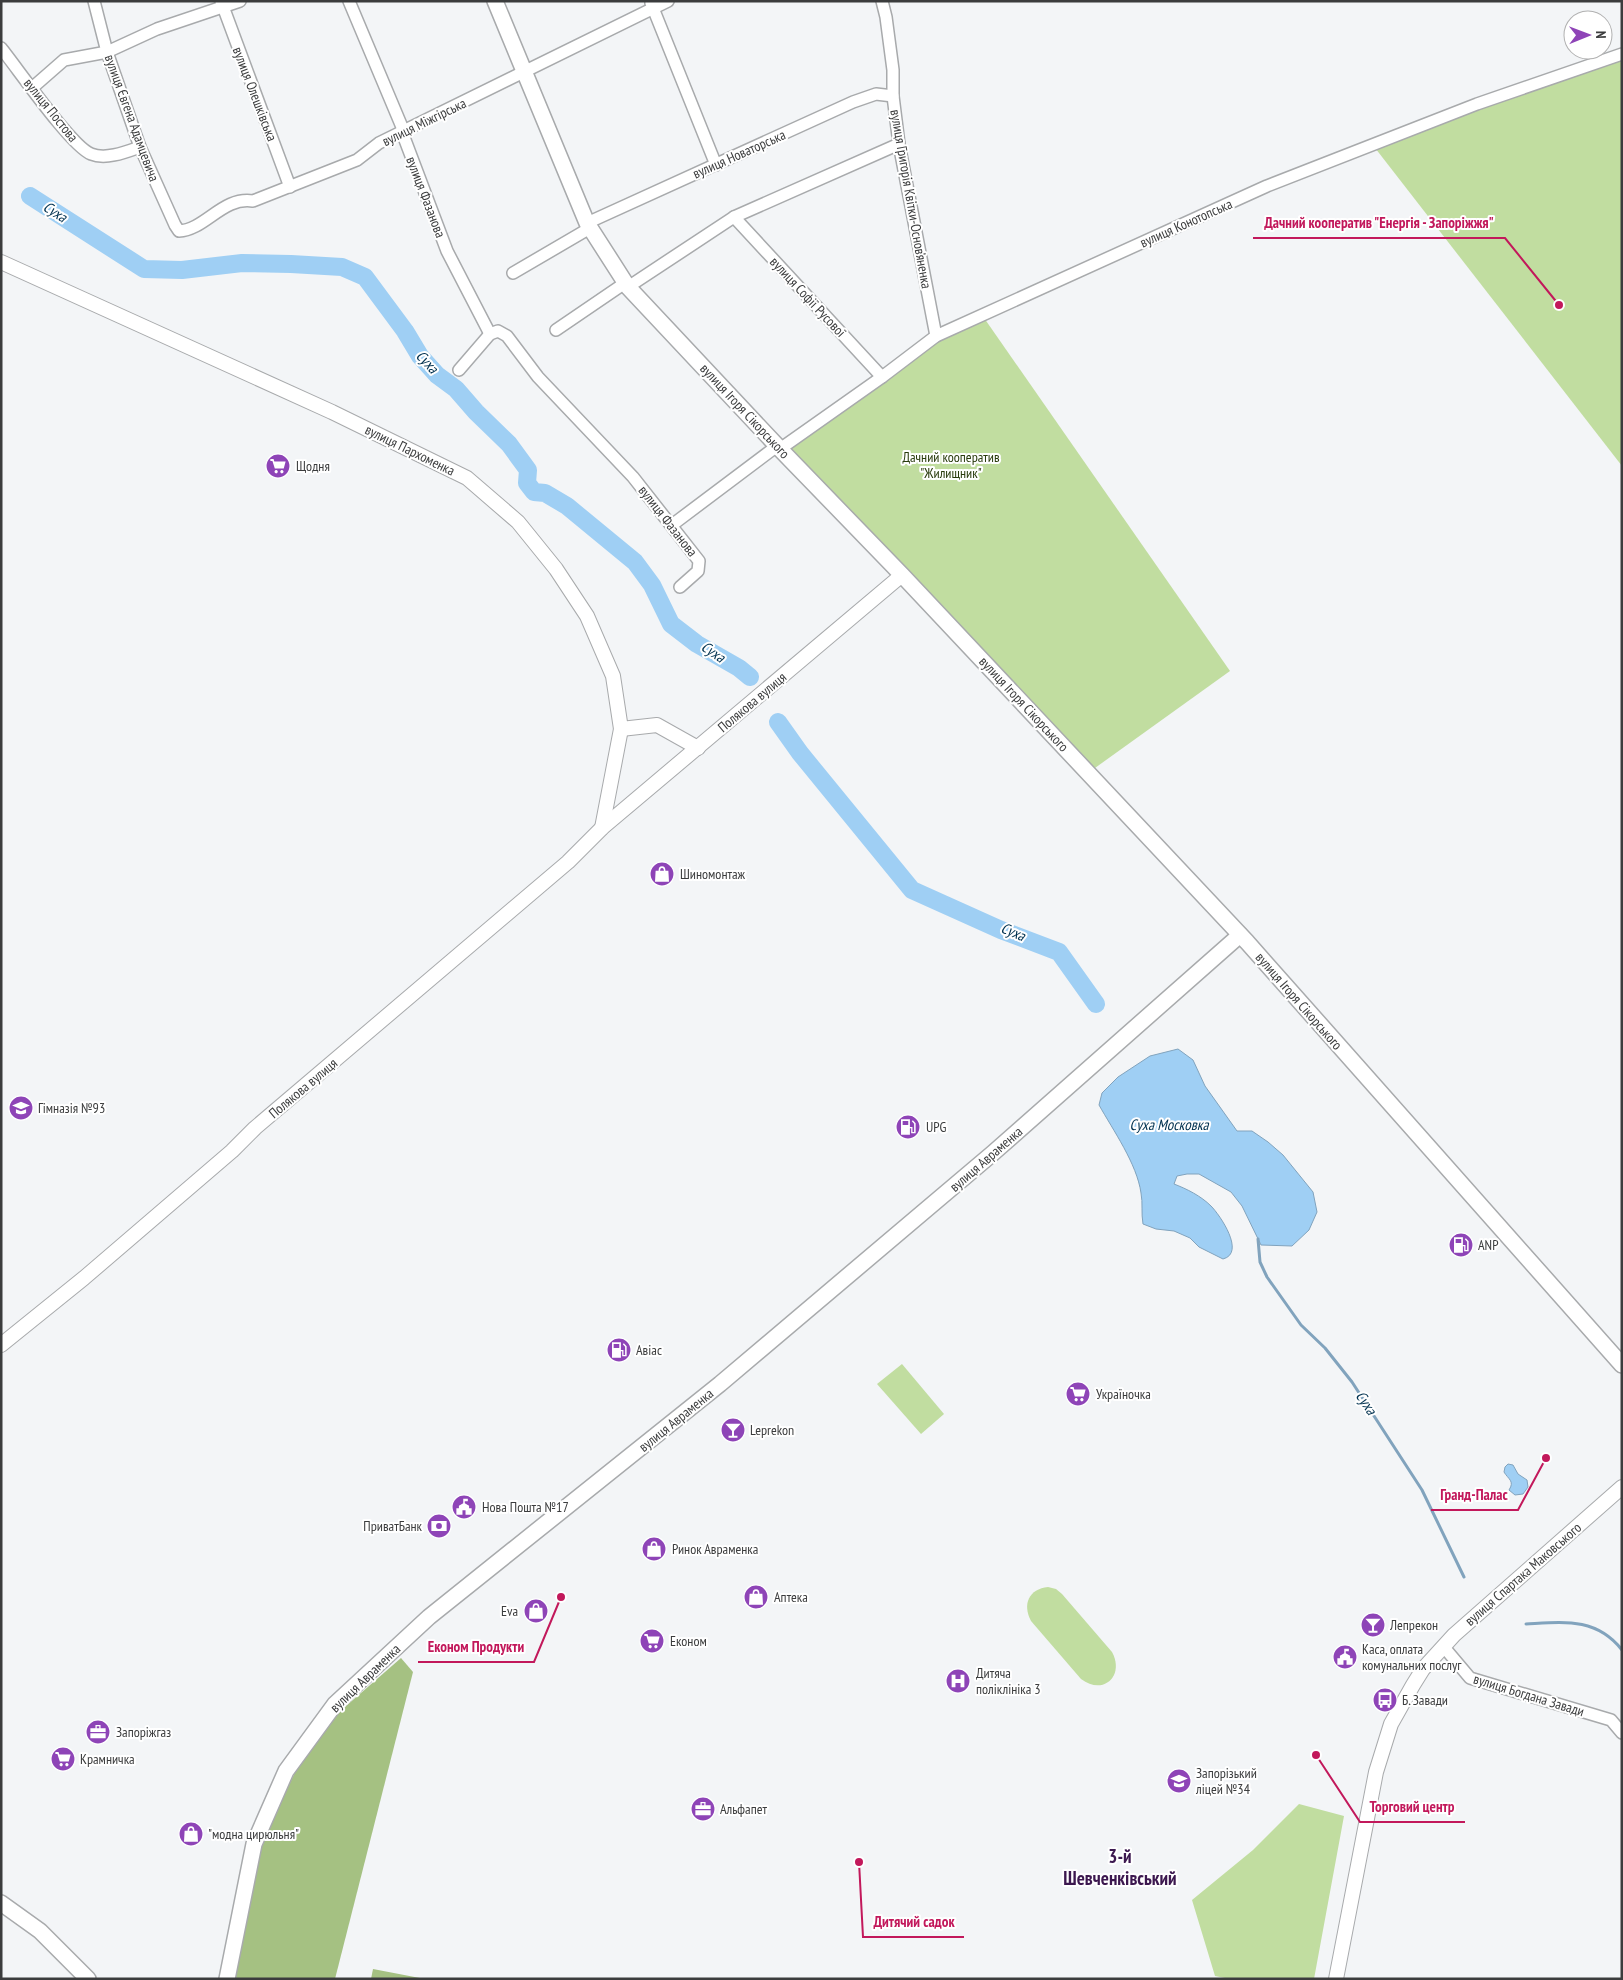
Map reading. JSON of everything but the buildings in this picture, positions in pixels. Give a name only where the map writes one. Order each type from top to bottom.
[{"type":"main road","name":"вулиця Ігоря Сікорського","points":[[495,1],[523,73],[588,226],[627,285],[1240,934],[1622,1366]]},
{"type":"main road","name":"вулиця Авраменка","points":[[227,1979],[254,1844],[286,1771],[335,1704],[429,1617],[720,1384],[993,1153],[1240,934]]},
{"type":"main road","points":[[1,1903],[40,1931],[88,1979]]},
{"type":"street","name":"вулиця Євгена Адамцевича","points":[[94,1],[107,52],[140,147],[179,231]]},
{"type":"street","points":[[32,88],[64,60],[107,52],[157,29],[221,4],[240,1]]},
{"type":"street","name":"вулиця Фазанова","points":[[349,1],[402,127],[402,132],[446,251],[490,334],[498,331],[507,336],[538,377],[633,477],[672,525],[699,561],[700,566],[698,571],[680,586]]},
{"type":"street","name":"вулиця Міжгірська","points":[[179,231],[188,230],[214,213],[242,199],[253,201],[358,160],[379,143],[523,73],[652,5],[668,1]]},
{"type":"street","name":"вулиця Григорія Квітки-Основ’яненка","points":[[882,1],[893,70],[893,96],[899,144],[936,336]]},
{"type":"street","name":"вулиця Олешківська","points":[[221,4],[290,187]]},
{"type":"street","points":[[652,5],[716,165]]},
{"type":"street","name":"вулиця Постова","points":[[1,48],[72,140],[91,154],[114,155],[140,147]]},
{"type":"street","name":"вулиця Конотопська","points":[[672,525],[778,447],[882,377],[936,336],[1267,186],[1477,104],[1622,54]]},
{"type":"street","name":"вулиця Новаторська","points":[[513,272],[588,226],[716,165],[876,94],[893,96]]},
{"type":"street","points":[[556,330],[734,217],[899,144]]},
{"type":"street","name":"вулиця Софії Русової","points":[[734,217],[882,377]]},
{"type":"street","name":"вулиця Пархоменка","points":[[1,262],[323,408],[467,478],[518,522],[556,569],[586,616],[614,676],[620,728]]},
{"type":"street","points":[[459,370],[490,334]]},
{"type":"street","name":"Полякова вулиця","points":[[1,1345],[84,1278],[232,1151],[255,1128],[568,862],[602,828],[902,575]]},
{"type":"street","points":[[602,828],[620,728],[657,725],[698,748]]},
{"type":"street","name":"вулиця Спартака Маковського","points":[[1336,1979],[1376,1772],[1391,1724],[1423,1669],[1443,1646],[1622,1487]]},
{"type":"street","name":"вулиця Богдана Завади","points":[[1443,1646],[1470,1678],[1610,1720],[1622,1733]]},
{"type":"green space","points":[[1622,54],[1622,466],[1372,144],[1605,60],[1613,60],[1613,57]]},
{"type":"green space","name":"Дачний кооператив \"Жилищник\"","points":[[982,315],[1230,671],[1088,773],[777,446],[936,336]]},
{"type":"green space","points":[[902,1364],[944,1414],[921,1434],[877,1384]]},
{"type":"green space","points":[[1041,1588],[1056,1589],[1062,1594],[1112,1652],[1116,1669],[1110,1681],[1097,1685],[1089,1684],[1081,1679],[1031,1621],[1027,1609],[1029,1598]]},
{"type":"green space","points":[[401,1658],[413,1672],[335,1979],[234,1979],[261,1843],[299,1764],[338,1713]]},
{"type":"green space","points":[[1299,1804],[1344,1816],[1314,1979],[1230,1979],[1215,1976],[1192,1900],[1253,1850]]},
{"type":"green space","points":[[373,1969],[425,1979],[371,1979]]},
{"type":"water","name":"Суха Московка","points":[[1178,1049],[1193,1060],[1205,1086],[1237,1131],[1252,1131],[1268,1142],[1283,1155],[1313,1192],[1317,1212],[1309,1230],[1292,1246],[1261,1245],[1242,1206],[1231,1192],[1199,1174],[1177,1176],[1174,1184],[1198,1196],[1215,1211],[1225,1225],[1232,1242],[1232,1249],[1229,1255],[1223,1259],[1199,1247],[1190,1238],[1174,1231],[1156,1229],[1143,1224],[1141,1193],[1135,1171],[1099,1105],[1102,1093],[1118,1077],[1150,1056]]},
{"type":"water","points":[[1508,1464],[1513,1465],[1518,1474],[1527,1480],[1528,1487],[1523,1494],[1515,1495],[1509,1490],[1511,1482],[1504,1472]]},
{"type":"waterway","name":"Суха","points":[[30,196],[144,269],[182,270],[242,263],[291,264],[342,267],[365,277],[405,331],[420,356],[437,375],[456,389],[476,412],[509,444],[528,470],[527,483],[534,492],[545,493],[567,506],[635,562],[652,585],[671,624],[697,644],[739,668],[750,677]]},
{"type":"waterway","name":"Суха","points":[[778,722],[800,753],[912,890],[1001,930],[1059,952],[1096,1004]]},
{"type":"waterway","name":"Суха","points":[[1258,1239],[1260,1262],[1267,1277],[1301,1325],[1325,1348],[1352,1382],[1422,1490],[1464,1577]]},
{"type":"waterway","name":"Суха Московка","points":[[1526,1624],[1566,1623],[1590,1627],[1612,1639],[1622,1650]]},
{"type":"place","name":"Дачний кооператив \"Енергія - Запоріжжя\"","points":[[1559,305]]},
{"type":"place","name":"Щодня","points":[[278,466]]},
{"type":"place","name":"Шиномонтаж","points":[[662,874]]},
{"type":"place","name":"Гімназія №93","points":[[21,1108]]},
{"type":"place","name":"UPG","points":[[908,1127]]},
{"type":"place","name":"ANP","points":[[1461,1245]]},
{"type":"place","name":"Авіас","points":[[619,1350]]},
{"type":"place","name":"Україночка","points":[[1078,1394]]},
{"type":"place","name":"Leprekon","points":[[733,1430]]},
{"type":"place","name":"Гранд-Палас","points":[[1546,1458]]},
{"type":"place","name":"Нова Пошта №17","points":[[464,1507]]},
{"type":"place","name":"ПриватБанк","points":[[439,1526]]},
{"type":"place","name":"Ринок Авраменка","points":[[654,1549]]},
{"type":"place","name":"Економ Продукти","points":[[561,1597]]},
{"type":"place","name":"Аптека","points":[[756,1597]]},
{"type":"place","name":"Eva","points":[[536,1611]]},
{"type":"place","name":"Лепрекон","points":[[1373,1625]]},
{"type":"place","name":"Економ","points":[[652,1641]]},
{"type":"place","name":"Каса, оплата комунальних послуг","points":[[1345,1657]]},
{"type":"place","name":"Дитяча поліклініка 3","points":[[958,1681]]},
{"type":"place","name":"Б. Завади","points":[[1385,1700]]},
{"type":"place","name":"Запоріжгаз","points":[[98,1732]]},
{"type":"place","name":"Торговий центр","points":[[1316,1755]]},
{"type":"place","name":"Крамничка","points":[[63,1759]]},
{"type":"place","name":"Запорізький ліцей №34","points":[[1179,1781]]},
{"type":"place","name":"Альфапет","points":[[703,1809]]},
{"type":"place","name":"\"модна цирюльня\"","points":[[191,1834]]},
{"type":"place","name":"Дитячий садок","points":[[859,1862]]},
{"type":"district","name":"3-й Шевченківський","points":[[1120,1867]]}]
